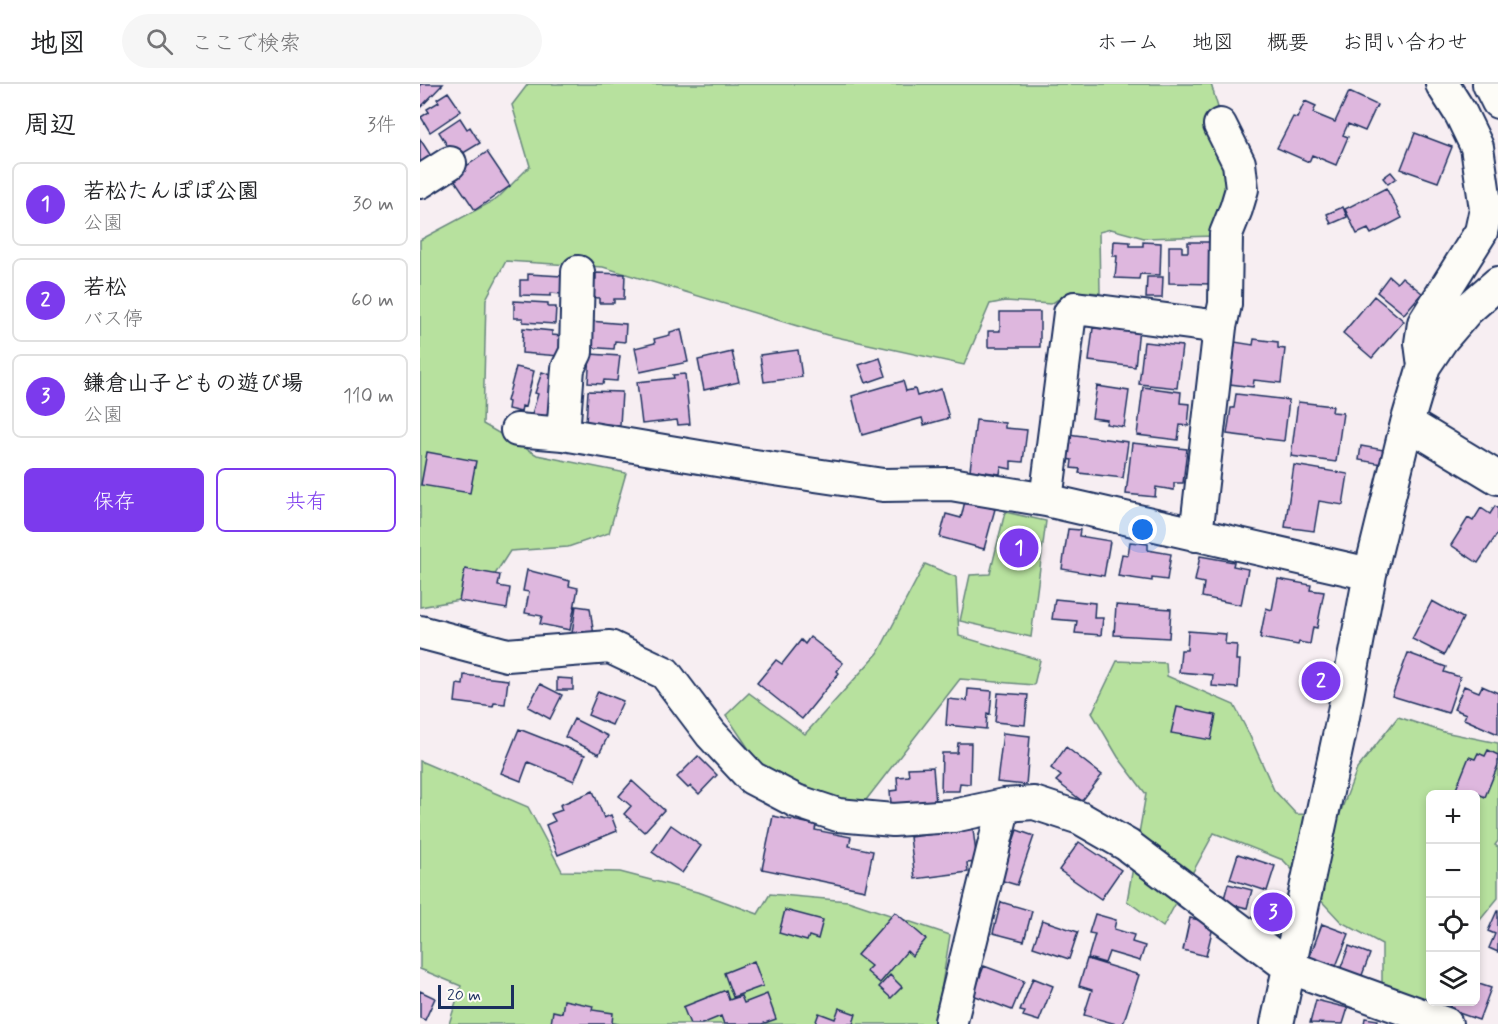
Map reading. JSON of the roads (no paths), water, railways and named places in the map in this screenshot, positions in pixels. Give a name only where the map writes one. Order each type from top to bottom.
[{"type":"street","points":[[1424,366],[1421,343],[1424,323],[1481,232],[1486,209],[1477,147],[1461,114],[1442,84]]},
{"type":"street","points":[[1489,84],[1498,102]]},
{"type":"street","points":[[1196,535],[1220,327],[1226,304],[1226,234],[1242,189],[1239,163],[1220,125]]},
{"type":"street","points":[[420,182],[450,163]]},
{"type":"street","points":[[563,434],[568,368],[576,352],[578,272]]},
{"type":"street","points":[[1277,1024],[1338,744],[1370,574],[1407,423],[1424,366],[1442,339],[1467,310],[1498,284]]},
{"type":"street","points":[[1046,500],[1070,313],[1075,308],[1220,327]]},
{"type":"street","points":[[1407,423],[1498,478]]},
{"type":"street","points":[[517,429],[563,434],[883,485],[951,484],[1046,500],[1370,574]]},
{"type":"street","points":[[420,632],[507,656],[610,647],[665,673],[711,734],[752,778],[796,801],[838,815],[893,820],[953,816],[1004,805],[1034,803],[1080,818],[1127,844],[1289,967],[1446,1024]]},
{"type":"street","points":[[951,1021],[1004,805]]},
{"type":"place","name":"若松たんぽぽ公園","points":[[1019,548]]},
{"type":"place","name":"若松","points":[[1321,681]]},
{"type":"place","name":"鎌倉山子どもの遊び場","points":[[1273,912]]}]
